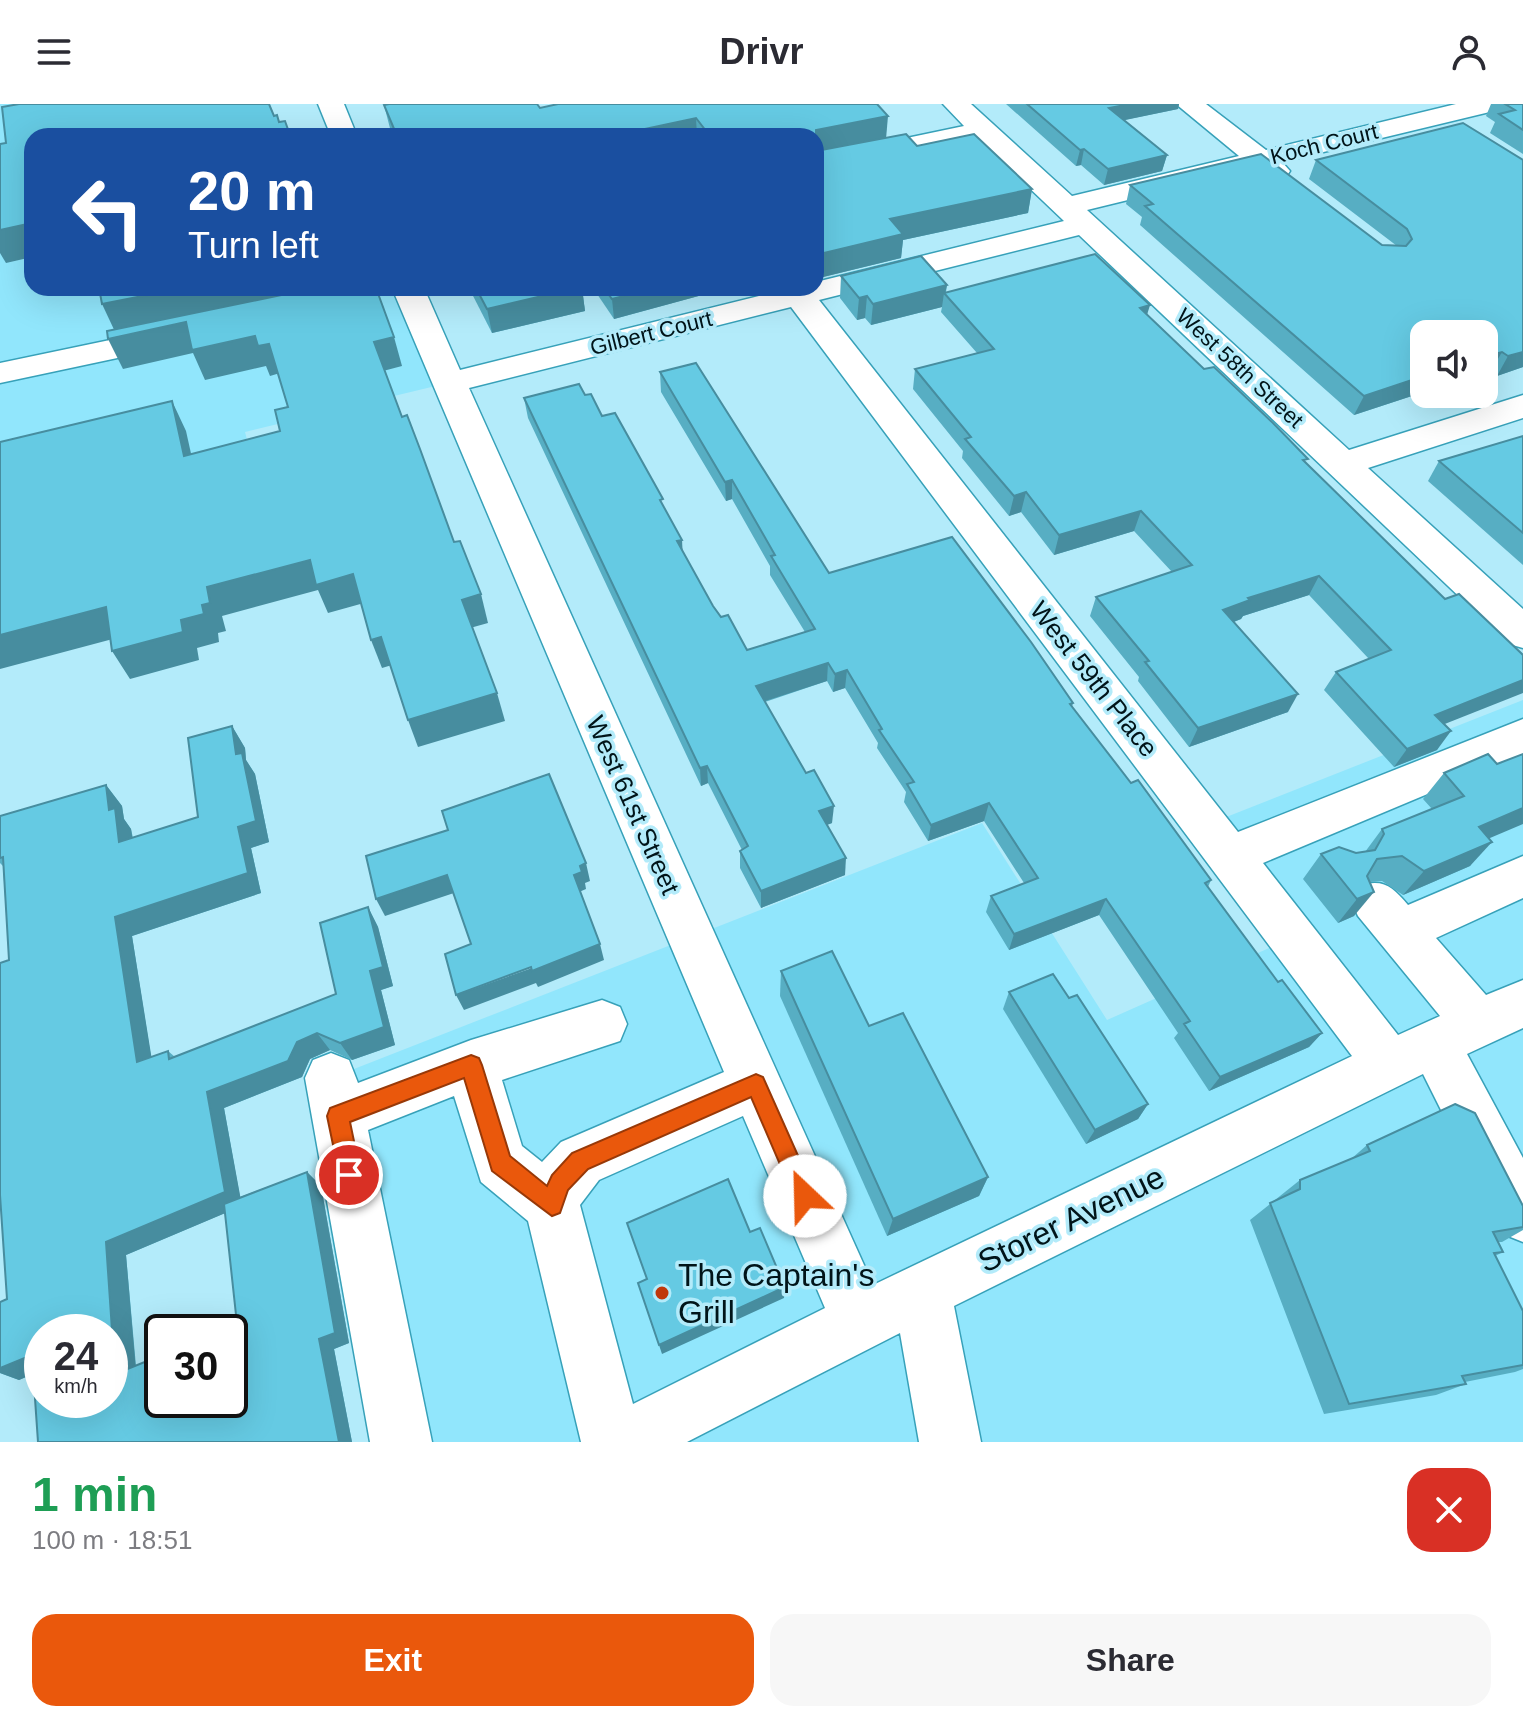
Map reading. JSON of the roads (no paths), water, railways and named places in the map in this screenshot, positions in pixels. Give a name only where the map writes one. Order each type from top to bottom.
[{"type":"street","name":"West 58th Street","points":[[956,104],[1523,633]]},
{"type":"street","points":[[1189,104],[1298,188]]},
{"type":"street","name":"Koch Court","points":[[1076,215],[1430,110],[1489,104]]},
{"type":"street","points":[[340,106],[343,128]]},
{"type":"street","points":[[1430,110],[1475,139]]},
{"type":"street","points":[[824,163],[983,130]]},
{"type":"street","name":"Gilbert Court","points":[[824,289],[1076,215]]},
{"type":"street","name":"West 61st Street","points":[[401,296],[448,383],[860,1322]]},
{"type":"street","name":"Gilbert Court","points":[[448,383],[799,296]]},
{"type":"street","name":"West 59th Place","points":[[799,296],[1230,856],[1456,1033]]},
{"type":"street","points":[[0,373],[201,331]]},
{"type":"street","points":[[1342,464],[1523,406]]},
{"type":"street","points":[[1230,856],[1523,736]]},
{"type":"street","points":[[1311,823],[1339,858]]},
{"type":"street","points":[[1523,876],[1388,916],[1456,1033],[1523,1214]]},
{"type":"street","points":[[401,1442],[334,1097],[471,1065],[602,1024]]},
{"type":"street","name":"Storer Avenue","points":[[623,1442],[860,1322],[1456,1033]]},
{"type":"street","points":[[471,1065],[500,1163],[552,1205]]},
{"type":"street","points":[[612,1442],[552,1205],[560,1183],[580,1161],[756,1084]]},
{"type":"street","points":[[922,1293],[950,1442]]},
{"type":"place","name":"The Captain's Grill","points":[[662,1293]]}]
